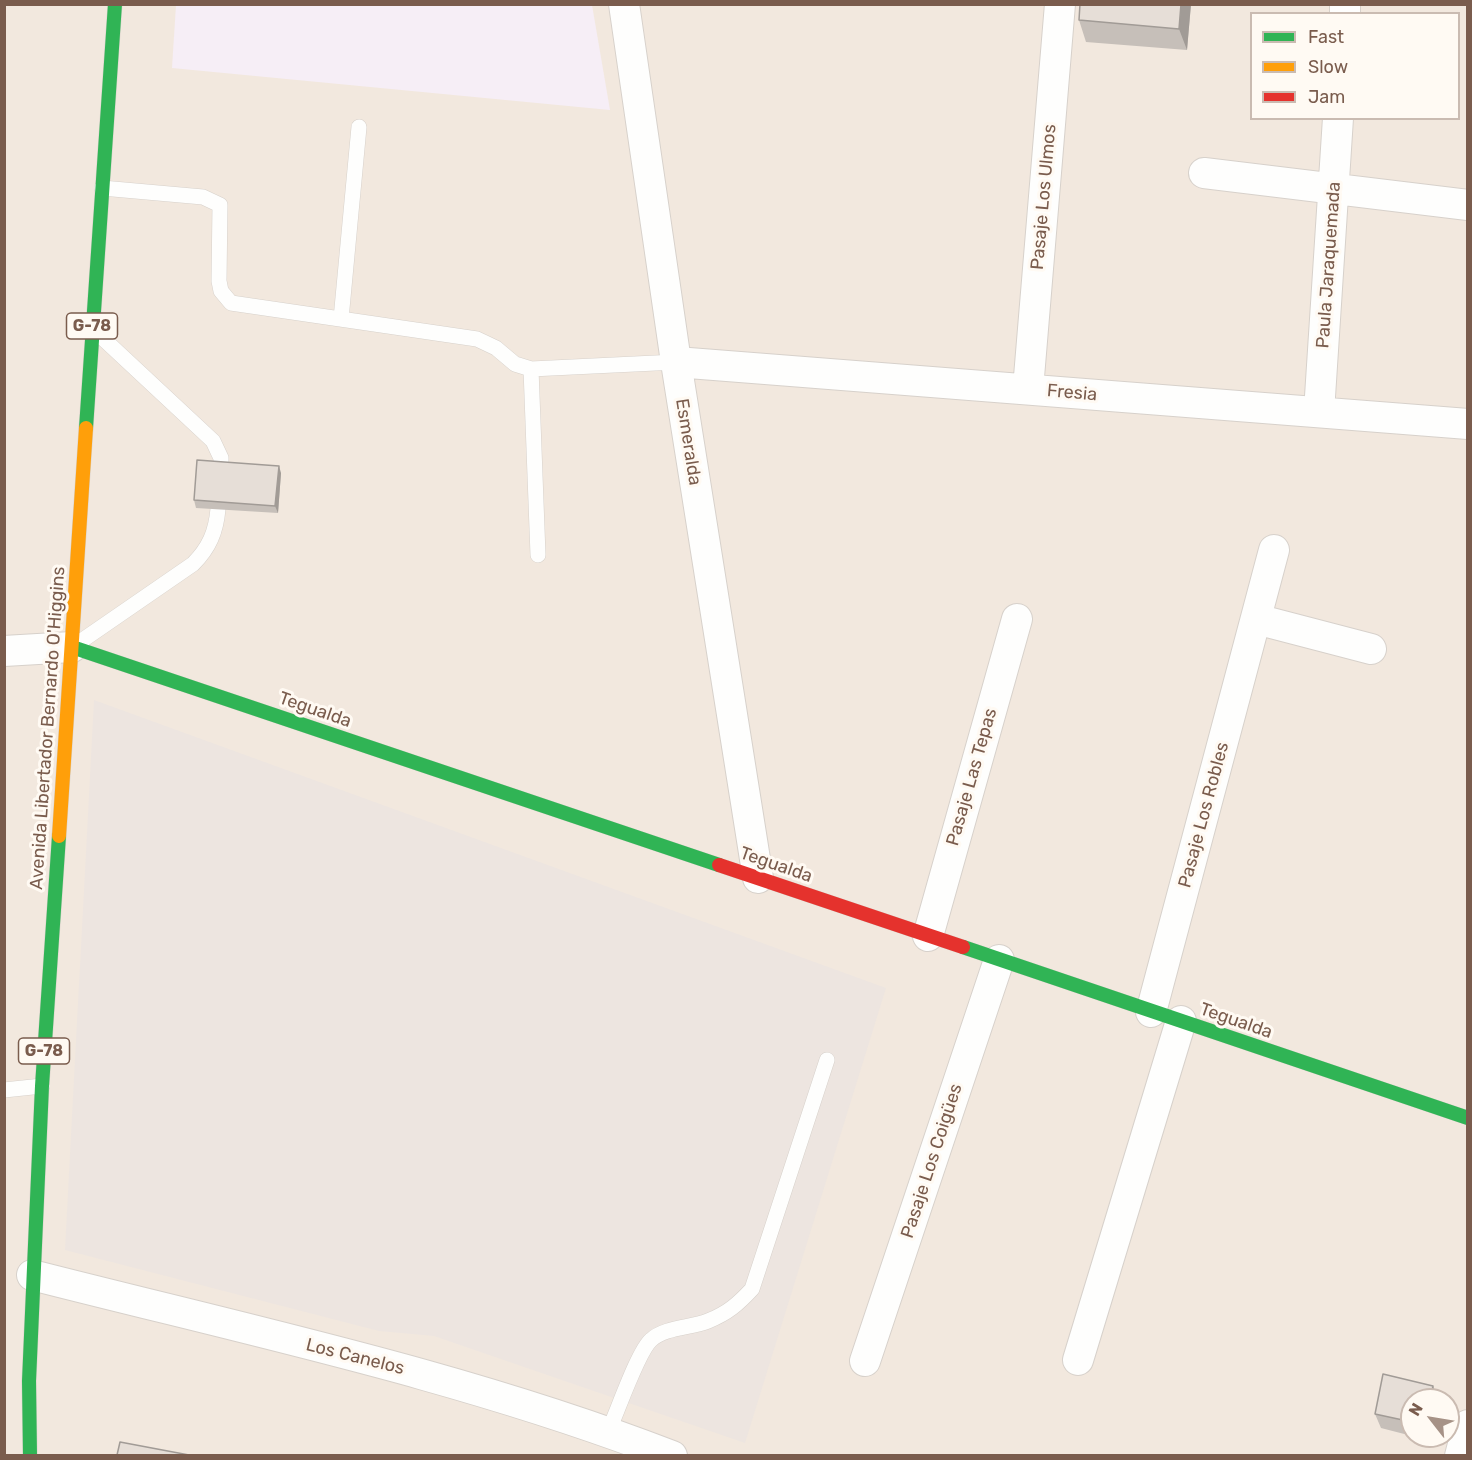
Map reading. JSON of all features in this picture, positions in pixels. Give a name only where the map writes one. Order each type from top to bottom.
[{"type":"street","name":"Avenida Libertador Bernardo O'Higgins","points":[[30,1455],[29,1381],[32,1275],[42,1086],[115,4]]},
{"type":"street","name":"Esmeralda","points":[[624,4],[676,362],[758,878]]},
{"type":"street","name":"Pasaje Los Ulmos","points":[[1029,389],[1060,4]]},
{"type":"street","name":"Paula Jaraquemada","points":[[1319,412],[1338,120]]},
{"type":"street","points":[[1203,172],[1467,205]]},
{"type":"street","name":"Fresia","points":[[676,362],[1467,424]]},
{"type":"street","name":"Pasaje Los Robles","points":[[1151,1012],[1274,550]]},
{"type":"street","name":"Pasaje Las Tepas","points":[[928,936],[1017,619]]},
{"type":"street","points":[[1256,619],[1371,649]]},
{"type":"street","points":[[4,651],[72,647]]},
{"type":"street","name":"Tegualda","points":[[72,647],[1467,1119]]},
{"type":"street","name":"Pasaje Los Coigües","points":[[865,1361],[999,960]]},
{"type":"street","points":[[1078,1360],[1181,1021]]},
{"type":"street","name":"Los Canelos","points":[[32,1275],[423,1374],[608,1432],[666,1454]]},
{"type":"street","points":[[1461,1455],[1467,1425]]},
{"type":"lane","points":[[341,320],[359,127]]},
{"type":"lane","points":[[102,188],[203,197],[220,205],[219,281],[221,291],[231,303],[477,339],[496,348],[515,364],[531,369],[676,362]]},
{"type":"lane","points":[[92,328],[213,441],[221,458],[221,469]]},
{"type":"lane","points":[[531,369],[538,555]]},
{"type":"lane","points":[[72,647],[193,564],[213,536],[218,509]]},
{"type":"lane","points":[[608,1432],[642,1352],[651,1339],[664,1333],[707,1322],[733,1309],[752,1289],[827,1060]]},
{"type":"lane","points":[[4,1090],[42,1086]]},
{"type":"shaded area","points":[[5,5],[1467,5],[1467,1455],[5,1455]]},
{"type":"shaded area","points":[[176,5],[592,5],[610,110],[172,68]]},
{"type":"shaded area","points":[[94,700],[886,988],[745,1443],[434,1336],[379,1331],[65,1250]]},
{"type":"building","points":[[1080,4],[1181,4],[1179,29],[1079,20]]},
{"type":"building","points":[[197,460],[279,466],[275,506],[194,500]]},
{"type":"building","points":[[1383,1374],[1433,1386],[1433,1388],[1400,1388],[1400,1419],[1375,1414]]},
{"type":"building","points":[[120,1442],[189,1455],[117,1455]]},
{"type":"traffic: fast","points":[[86,428],[115,4]]},
{"type":"traffic: fast","points":[[72,647],[719,865]]},
{"type":"traffic: fast","points":[[30,1456],[29,1381],[42,1086],[59,836]]},
{"type":"traffic: fast","points":[[963,947],[1468,1118]]},
{"type":"traffic: slow","points":[[59,836],[86,428]]},
{"type":"traffic: jam","points":[[719,865],[963,947]]}]
